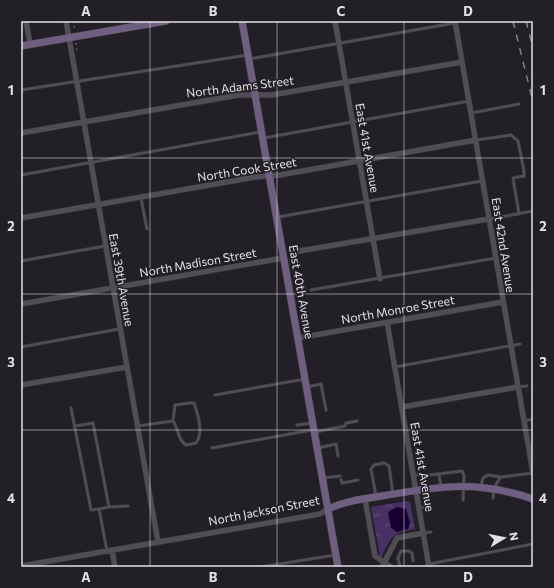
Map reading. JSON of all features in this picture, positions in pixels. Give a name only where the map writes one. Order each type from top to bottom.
[{"type":"street","points":[[26,21],[30,44]]},
{"type":"street","name":"East 39th Avenue","points":[[66,21],[73,35],[76,80],[83,122],[158,542]]},
{"type":"street","points":[[21,46],[73,35],[166,21]]},
{"type":"street","name":"East 40th Avenue","points":[[242,21],[338,567]]},
{"type":"street","name":"East 41st Avenue","points":[[335,21],[380,279]]},
{"type":"street","name":"East 42nd Avenue","points":[[455,22],[533,471]]},
{"type":"street","name":"North Adams Street","points":[[21,133],[238,95],[272,95],[462,62]]},
{"type":"street","name":"North Cook Street","points":[[21,218],[476,140]]},
{"type":"street","points":[[299,251],[489,219]]},
{"type":"street","name":"North Madison Street","points":[[21,304],[283,258]]},
{"type":"street","name":"North Monroe Street","points":[[298,338],[503,302]]},
{"type":"street","name":"East 41st Avenue","points":[[387,322],[429,565]]},
{"type":"street","points":[[21,385],[127,367]]},
{"type":"street","points":[[402,407],[518,388]]},
{"type":"street","name":"North Jackson Street","points":[[21,566],[320,514],[341,503],[393,494],[441,488],[481,486],[494,488],[533,499]]},
{"type":"street","points":[[365,499],[375,556],[383,565],[391,567]]},
{"type":"street","points":[[383,565],[397,538],[423,533]]},
{"type":"street","points":[[109,551],[114,567]]},
{"type":"lane","points":[[21,90],[76,80],[249,57],[339,43],[455,22]]},
{"type":"lane","points":[[21,175],[263,135],[353,123],[469,101]]},
{"type":"lane","points":[[471,113],[520,104]]},
{"type":"lane","points":[[476,140],[511,135],[518,141],[524,171],[524,176],[513,178],[519,214]]},
{"type":"lane","points":[[276,217],[483,181]]},
{"type":"lane","points":[[141,198],[147,229]]},
{"type":"lane","points":[[489,219],[533,212]]},
{"type":"lane","points":[[21,261],[105,246]]},
{"type":"lane","points":[[311,290],[496,258]]},
{"type":"lane","points":[[21,346],[119,329]]},
{"type":"lane","points":[[395,367],[520,344]]},
{"type":"lane","points":[[215,395],[306,383],[321,384],[326,410]]},
{"type":"lane","points":[[518,388],[527,386]]},
{"type":"lane","points":[[194,403],[199,419],[199,437],[196,443],[186,445],[181,440],[177,425],[173,421],[175,406],[194,403]]},
{"type":"lane","points":[[71,408],[91,510],[128,506]]},
{"type":"lane","points":[[524,420],[533,419]]},
{"type":"lane","points":[[138,426],[173,421]]},
{"type":"lane","points":[[212,448],[314,428],[345,426],[346,423],[357,421]]},
{"type":"lane","points":[[75,426],[93,423],[109,507]]},
{"type":"lane","points":[[297,425],[314,428]]},
{"type":"lane","points":[[317,448],[336,444],[338,456]]},
{"type":"lane","points":[[376,497],[371,469],[374,465],[379,464],[387,464],[388,466],[393,494]]},
{"type":"lane","points":[[413,475],[462,471],[464,472],[463,500]]},
{"type":"lane","points":[[481,486],[485,476],[501,477],[533,471]]},
{"type":"lane","points":[[439,474],[441,488]]},
{"type":"lane","points":[[323,478],[340,476]]},
{"type":"lane","points":[[493,498],[494,488],[501,477]]},
{"type":"lane","points":[[341,480],[342,483],[358,480]]},
{"type":"lane","points":[[419,508],[427,507]]},
{"type":"lane","points":[[99,509],[109,551]]},
{"type":"lane","points":[[423,533],[431,532]]},
{"type":"lane","points":[[429,565],[533,544]]},
{"type":"lane","points":[[400,567],[398,558],[401,551],[409,551],[412,553],[414,561]]},
{"type":"lane","points":[[261,567],[335,554]]},
{"type":"path","points":[[73,21],[73,35]]},
{"type":"green space","points":[[407,501],[410,502],[415,529],[402,532],[394,536],[382,556],[380,556],[371,507]]},
{"type":"shaded area","points":[[397,507],[406,509],[410,523],[408,529],[397,532],[391,528],[388,512]]},
{"type":"railway","points":[[513,21],[533,102]]},
{"type":"railway","points":[[526,21],[533,48]]}]
